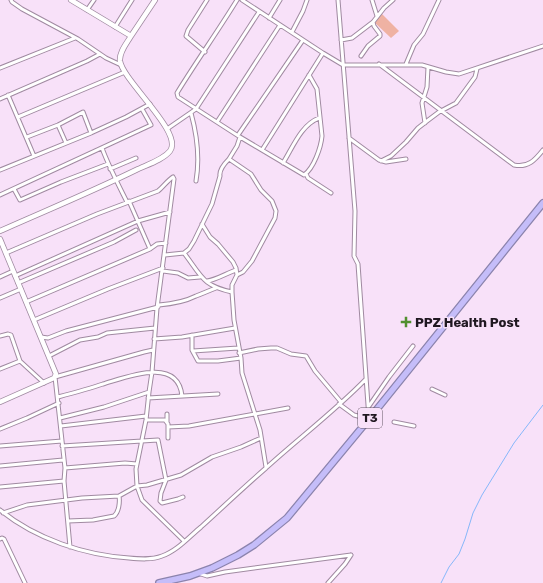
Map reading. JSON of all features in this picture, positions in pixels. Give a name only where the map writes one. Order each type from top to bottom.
[{"type":"highway","name":"T3","points":[[158,583],[198,573],[238,555],[274,530],[296,508],[543,203]]},
{"type":"street","points":[[11,0],[22,8],[121,65]]},
{"type":"street","points":[[72,0],[132,36]]},
{"type":"street","points":[[87,10],[94,0]]},
{"type":"street","points":[[115,27],[132,0]]},
{"type":"street","points":[[0,232],[115,180],[161,158],[169,152],[172,145],[167,129],[125,72],[121,65],[120,56],[155,0]]},
{"type":"street","points":[[205,52],[186,36],[188,30],[207,0]]},
{"type":"street","points":[[237,0],[205,52],[186,78],[177,95],[182,100],[239,136],[302,174],[306,174],[308,178],[331,192]]},
{"type":"street","points":[[242,0],[343,65],[422,64],[455,74],[477,69],[543,46]]},
{"type":"street","points":[[249,5],[252,0]]},
{"type":"street","points":[[269,18],[280,0]]},
{"type":"street","points":[[292,32],[307,0]]},
{"type":"street","points":[[239,353],[258,349],[277,348],[291,354],[306,356],[315,372],[340,403],[354,415],[369,419],[358,264],[354,256],[355,211],[340,40],[338,0]]},
{"type":"street","points":[[372,0],[377,16]]},
{"type":"street","points":[[340,40],[352,38],[373,22],[393,0]]},
{"type":"street","points":[[406,64],[414,45],[423,34],[439,0]]},
{"type":"street","points":[[167,129],[196,109],[259,12]]},
{"type":"street","points":[[361,56],[368,46],[380,36],[373,22]]},
{"type":"street","points":[[217,122],[280,25]]},
{"type":"street","points":[[0,68],[75,38]]},
{"type":"street","points":[[165,255],[184,253],[189,249],[212,204],[220,176],[219,174],[237,146],[239,136],[303,40]]},
{"type":"street","points":[[262,150],[323,53]]},
{"type":"street","points":[[0,99],[87,62],[100,54]]},
{"type":"street","points":[[379,64],[514,165],[520,167],[530,164],[543,150]]},
{"type":"street","points":[[425,123],[422,103],[427,87],[428,67]]},
{"type":"street","points":[[381,161],[391,156],[425,123],[457,101],[475,77],[477,69]]},
{"type":"street","points":[[18,118],[125,72]]},
{"type":"street","points":[[306,174],[314,162],[321,143],[317,89],[309,75]]},
{"type":"street","points":[[8,95],[34,156]]},
{"type":"street","points":[[0,170],[91,133],[150,104]]},
{"type":"street","points":[[0,195],[152,125],[142,109]]},
{"type":"street","points":[[27,137],[58,125],[83,112],[91,133]]},
{"type":"street","points":[[192,113],[197,143],[196,181]]},
{"type":"street","points":[[283,162],[306,127],[319,118]]},
{"type":"street","points":[[58,125],[66,143]]},
{"type":"street","points":[[349,138],[381,161],[386,162],[406,159]]},
{"type":"street","points":[[102,148],[110,169],[114,173],[115,180],[128,202],[150,248]]},
{"type":"street","points":[[110,169],[136,158]]},
{"type":"street","points":[[229,159],[251,174],[261,190],[272,201],[276,211],[274,223],[252,261],[243,272],[237,275],[232,285],[235,328],[241,358],[242,372],[259,426],[266,467]]},
{"type":"street","points":[[14,189],[20,200],[108,164]]},
{"type":"street","points":[[162,188],[173,177],[165,255],[157,307],[152,372],[146,418],[137,464],[137,486],[144,502],[184,541]]},
{"type":"street","points":[[0,254],[162,188],[173,188]]},
{"type":"street","points":[[0,277],[14,273],[138,222],[170,212]]},
{"type":"street","points":[[202,224],[210,237],[233,262],[237,275]]},
{"type":"street","points":[[18,283],[114,242],[136,230]]},
{"type":"street","points":[[0,239],[40,337],[56,370],[63,460],[65,468],[64,481],[70,547]]},
{"type":"street","points":[[26,302],[157,244],[166,243]]},
{"type":"street","points":[[184,253],[200,277],[216,288],[232,292]]},
{"type":"street","points":[[34,320],[108,289],[163,269],[178,273],[188,278],[200,277]]},
{"type":"street","points":[[207,281],[236,270]]},
{"type":"street","points":[[40,337],[48,338],[157,307],[159,305],[196,297],[204,292],[216,288]]},
{"type":"street","points":[[0,298],[21,289]]},
{"type":"street","points":[[49,356],[80,340],[107,334],[155,328]]},
{"type":"street","points":[[154,339],[235,328]]},
{"type":"street","points":[[0,336],[8,334],[11,335],[20,360],[44,383]]},
{"type":"street","points":[[192,335],[192,350],[200,362],[241,358]]},
{"type":"street","points":[[368,406],[413,346]]},
{"type":"street","points":[[193,351],[238,348]]},
{"type":"street","points":[[0,402],[56,377],[153,350]]},
{"type":"street","points":[[0,369],[20,360]]},
{"type":"street","points":[[58,397],[128,377],[152,372],[164,373],[176,381],[181,389],[182,396]]},
{"type":"street","points":[[0,510],[42,535],[70,547],[110,556],[137,559],[161,557],[184,541],[366,379]]},
{"type":"street","points":[[432,389],[445,394]]},
{"type":"street","points":[[60,418],[104,407],[149,392]]},
{"type":"street","points":[[148,398],[218,394]]},
{"type":"street","points":[[0,428],[27,418],[59,402]]},
{"type":"street","points":[[168,427],[189,426],[288,408]]},
{"type":"street","points":[[167,414],[168,438]]},
{"type":"street","points":[[61,426],[146,418],[166,420],[167,422]]},
{"type":"street","points":[[394,422],[414,426]]},
{"type":"street","points":[[3,513],[27,505],[119,496],[137,486],[181,476],[212,457],[261,438]]},
{"type":"street","points":[[62,446],[158,440],[166,480],[161,493],[160,501],[162,502],[183,497]]},
{"type":"street","points":[[0,446],[62,441]]},
{"type":"street","points":[[0,466],[63,460]]},
{"type":"street","points":[[65,468],[125,463],[137,464]]},
{"type":"street","points":[[0,487],[64,481]]},
{"type":"street","points":[[68,521],[93,520],[114,516],[118,509],[119,496]]},
{"type":"street","points":[[0,539],[4,539],[25,583]]},
{"type":"street","points":[[198,573],[208,576],[225,572],[351,555],[328,583]]},
{"type":"shaded area","points":[[382,14],[399,31],[391,38],[374,22]]},
{"type":"waterway","points":[[441,583],[449,567],[459,554],[473,513],[482,495],[514,443],[543,405]]},
{"type":"place","name":"PPZ Health Post","points":[[406,322]]}]
